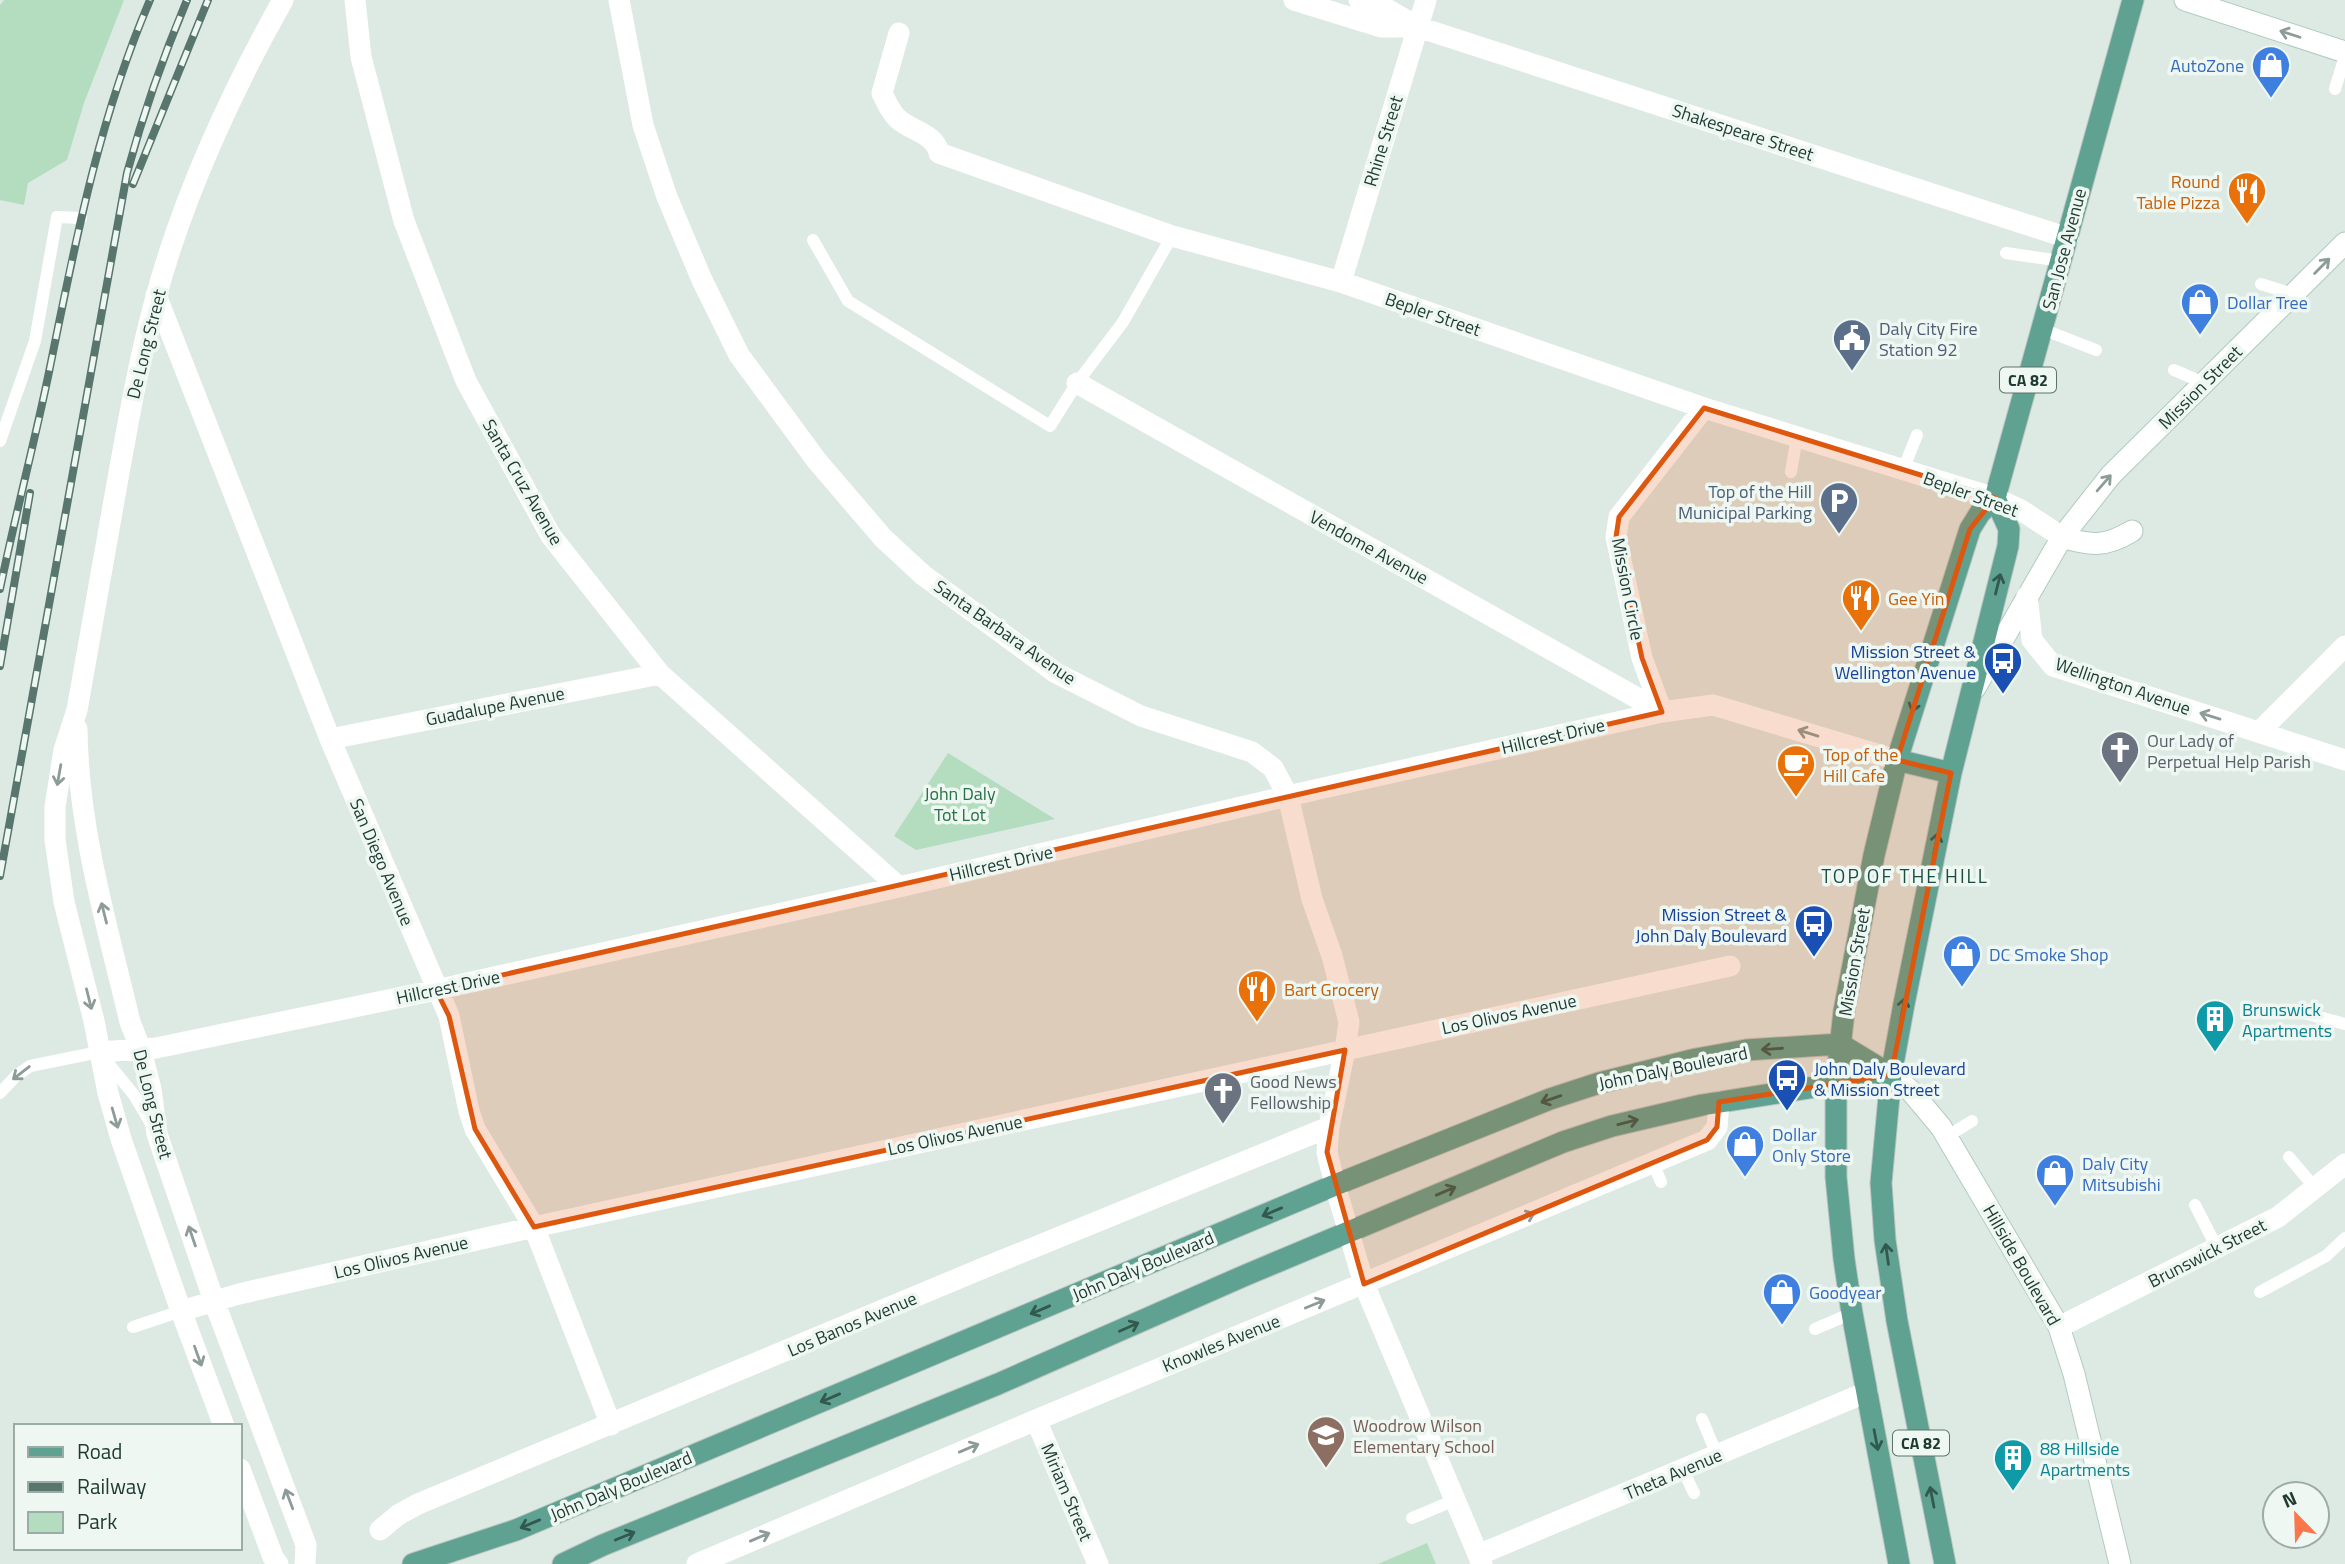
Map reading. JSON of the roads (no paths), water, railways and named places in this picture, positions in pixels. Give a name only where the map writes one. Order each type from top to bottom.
[{"type":"main road","name":"San Jose Avenue","points":[[1995,498],[2133,0]]},
{"type":"main road","name":"CA 82","points":[[1945,1564],[1897,1321],[1885,1240],[1881,1183],[1891,1075],[1951,773],[1975,688],[2008,546],[2009,529],[1995,498]]},
{"type":"main road","name":"Mission Street","points":[[1899,1564],[1852,1313],[1839,1219],[1836,1085],[1846,999],[1874,855],[1897,760],[1970,529],[1980,513],[1995,498]]},
{"type":"main road","points":[[1897,760],[1951,773]]},
{"type":"main road","points":[[1840,1044],[1891,1075]]},
{"type":"main road","name":"John Daly Boulevard","points":[[413,1564],[516,1530],[1504,1116],[1599,1083],[1684,1062],[1746,1050],[1840,1044]]},
{"type":"main road","points":[[563,1564],[603,1545],[998,1384],[1563,1142],[1612,1126],[1719,1102],[1891,1075]]},
{"type":"street","name":"De Long Street","points":[[222,1424],[121,1139],[108,1093],[94,1021],[64,902],[55,840],[55,807],[64,750],[77,710],[133,392],[156,295],[206,158],[238,86],[283,0]]},
{"type":"street","name":"Santa Cruz Avenue","points":[[355,0],[360,57],[404,221],[466,381],[551,536],[660,674],[899,887]]},
{"type":"street","name":"Santa Barbara Avenue","points":[[619,0],[643,125],[667,197],[702,280],[739,355],[817,461],[883,538],[923,575],[1056,673],[1140,716],[1252,752],[1273,768],[1288,796],[1312,899],[1332,956],[1349,1022],[1329,1127],[1327,1152],[1335,1185],[1364,1284],[1480,1560]]},
{"type":"street","name":"Shakespeare Street","points":[[1294,0],[1381,27],[1418,27]]},
{"type":"street","name":"Shakespeare Street","points":[[1359,0],[1387,9],[1418,27],[2068,238]]},
{"type":"street","name":"Rhine Street","points":[[1341,282],[1426,0]]},
{"type":"street","points":[[2185,0],[2345,54]]},
{"type":"street","name":"Bepler Street","points":[[899,33],[882,93],[896,117],[930,138],[937,145],[939,153],[1172,236],[1341,282],[1703,408],[1995,498],[2021,510],[2062,537]]},
{"type":"street","name":"Mission Street","points":[[1975,688],[2062,537],[2111,475],[2345,243]]},
{"type":"street","name":"San Diego Avenue","points":[[156,295],[330,739],[449,1016],[475,1129],[534,1227],[611,1424]]},
{"type":"street","name":"Vendome Avenue","points":[[1077,383],[1662,712]]},
{"type":"street","name":"Mission Circle","points":[[1662,712],[1642,658],[1616,537],[1619,517],[1703,408]]},
{"type":"street","points":[[2062,537],[2098,545],[2116,541],[2132,531]]},
{"type":"street","name":"Wellington Avenue","points":[[2027,596],[2032,640],[2053,666],[2345,760]]},
{"type":"street","points":[[2260,731],[2345,646]]},
{"type":"street","name":"Guadalupe Avenue","points":[[330,739],[660,674]]},
{"type":"street","name":"Hillcrest Drive","points":[[99,1052],[141,1050],[436,990],[1662,712],[1713,705],[1897,760]]},
{"type":"street","name":"De Long Street","points":[[77,710],[80,790],[87,837],[130,1022],[141,1050],[151,1089],[157,1134],[214,1301],[306,1545],[305,1564]]},
{"type":"street","name":"Los Olivos Avenue","points":[[181,1311],[534,1227],[1730,966]]},
{"type":"street","name":"Hillside Boulevard","points":[[1891,1075],[1925,1107],[1946,1137],[2059,1327],[2074,1374],[2120,1564]]},
{"type":"street","name":"Knowles Avenue","points":[[703,1563],[1036,1420],[1364,1284],[1657,1172],[1707,1140],[1717,1127],[1719,1102]]},
{"type":"street","name":"Los Banos Avenue","points":[[380,1530],[398,1515],[418,1504],[1329,1127]]},
{"type":"street","name":"Brunswick Street","points":[[2059,1327],[2278,1217],[2345,1164]]},
{"type":"street","name":"Theta Avenue","points":[[1480,1560],[1867,1392]]},
{"type":"street","name":"Miriam Street","points":[[1036,1420],[1098,1564]]},
{"type":"street","points":[[242,1474],[272,1557],[278,1564]]},
{"type":"lane","points":[[2335,89],[2345,54]]},
{"type":"lane","points":[[0,441],[35,341],[57,217],[81,218]]},
{"type":"lane","points":[[813,240],[848,301],[1050,426],[1077,383],[1123,322],[1172,236]]},
{"type":"lane","points":[[2006,253],[2061,261]]},
{"type":"lane","points":[[2261,284],[2293,295]]},
{"type":"lane","points":[[2042,329],[2095,350]]},
{"type":"lane","points":[[2174,370],[2204,383]]},
{"type":"lane","points":[[1903,470],[1917,435]]},
{"type":"lane","points":[[1791,472],[1797,437]]},
{"type":"lane","points":[[2300,1012],[2345,1024]]},
{"type":"lane","points":[[0,1093],[30,1066],[99,1052],[134,1095],[157,1134]]},
{"type":"lane","points":[[1946,1137],[1972,1121]]},
{"type":"lane","points":[[2289,1157],[2316,1189]]},
{"type":"lane","points":[[2195,1205],[2217,1248]]},
{"type":"lane","points":[[2260,1292],[2326,1256],[2345,1238]]},
{"type":"lane","points":[[133,1327],[181,1311]]},
{"type":"lane","points":[[1815,1329],[1852,1313]]},
{"type":"lane","points":[[1702,1419],[1717,1455]]},
{"type":"lane","points":[[1683,1470],[1694,1493]]},
{"type":"lane","points":[[1412,1518],[1455,1500]]},
{"type":"railway","points":[[0,589],[90,183],[116,91],[150,0]]},
{"type":"railway","points":[[0,876],[127,173],[154,86],[187,0]]},
{"type":"railway","points":[[133,184],[208,0]]},
{"type":"railway","points":[[0,666],[30,493]]},
{"type":"place","name":"AutoZone","points":[[2271,99]]},
{"type":"place","name":"Round Table Pizza","points":[[2247,225]]},
{"type":"place","name":"Dollar Tree","points":[[2200,336]]},
{"type":"place","name":"Daly City Fire Station 92","points":[[1852,372]]},
{"type":"place","name":"Top of the Hill Municipal Parking","points":[[1839,535]]},
{"type":"place","name":"Gee Yin","points":[[1861,632]]},
{"type":"place","name":"Mission Street & Wellington Avenue","points":[[2003,695]]},
{"type":"place","name":"Our Lady of Perpetual Help Parish","points":[[2120,784]]},
{"type":"place","name":"Top of the Hill Cafe","points":[[1796,798]]},
{"type":"place","name":"Mission Street & John Daly Boulevard","points":[[1814,958]]},
{"type":"place","name":"DC Smoke Shop","points":[[1962,988]]},
{"type":"place","name":"Bart Grocery","points":[[1257,1023]]},
{"type":"place","name":"Brunswick Apartments","points":[[2215,1053]]},
{"type":"place","name":"John Daly Boulevard & Mission Street","points":[[1787,1112]]},
{"type":"place","name":"Good News Fellowship","points":[[1223,1125]]},
{"type":"place","name":"Dollar Only Store","points":[[1745,1178]]},
{"type":"place","name":"Daly City Mitsubishi","points":[[2055,1207]]},
{"type":"place","name":"Goodyear","points":[[1782,1326]]},
{"type":"place","name":"Woodrow Wilson Elementary School","points":[[1326,1469]]},
{"type":"place","name":"88 Hillside Apartments","points":[[2013,1492]]},
{"type":"district","name":"TOP OF THE HILL","points":[[1905,875]]},
{"type":"park label","name":"John Daly Tot Lot","points":[[960,803]]}]
